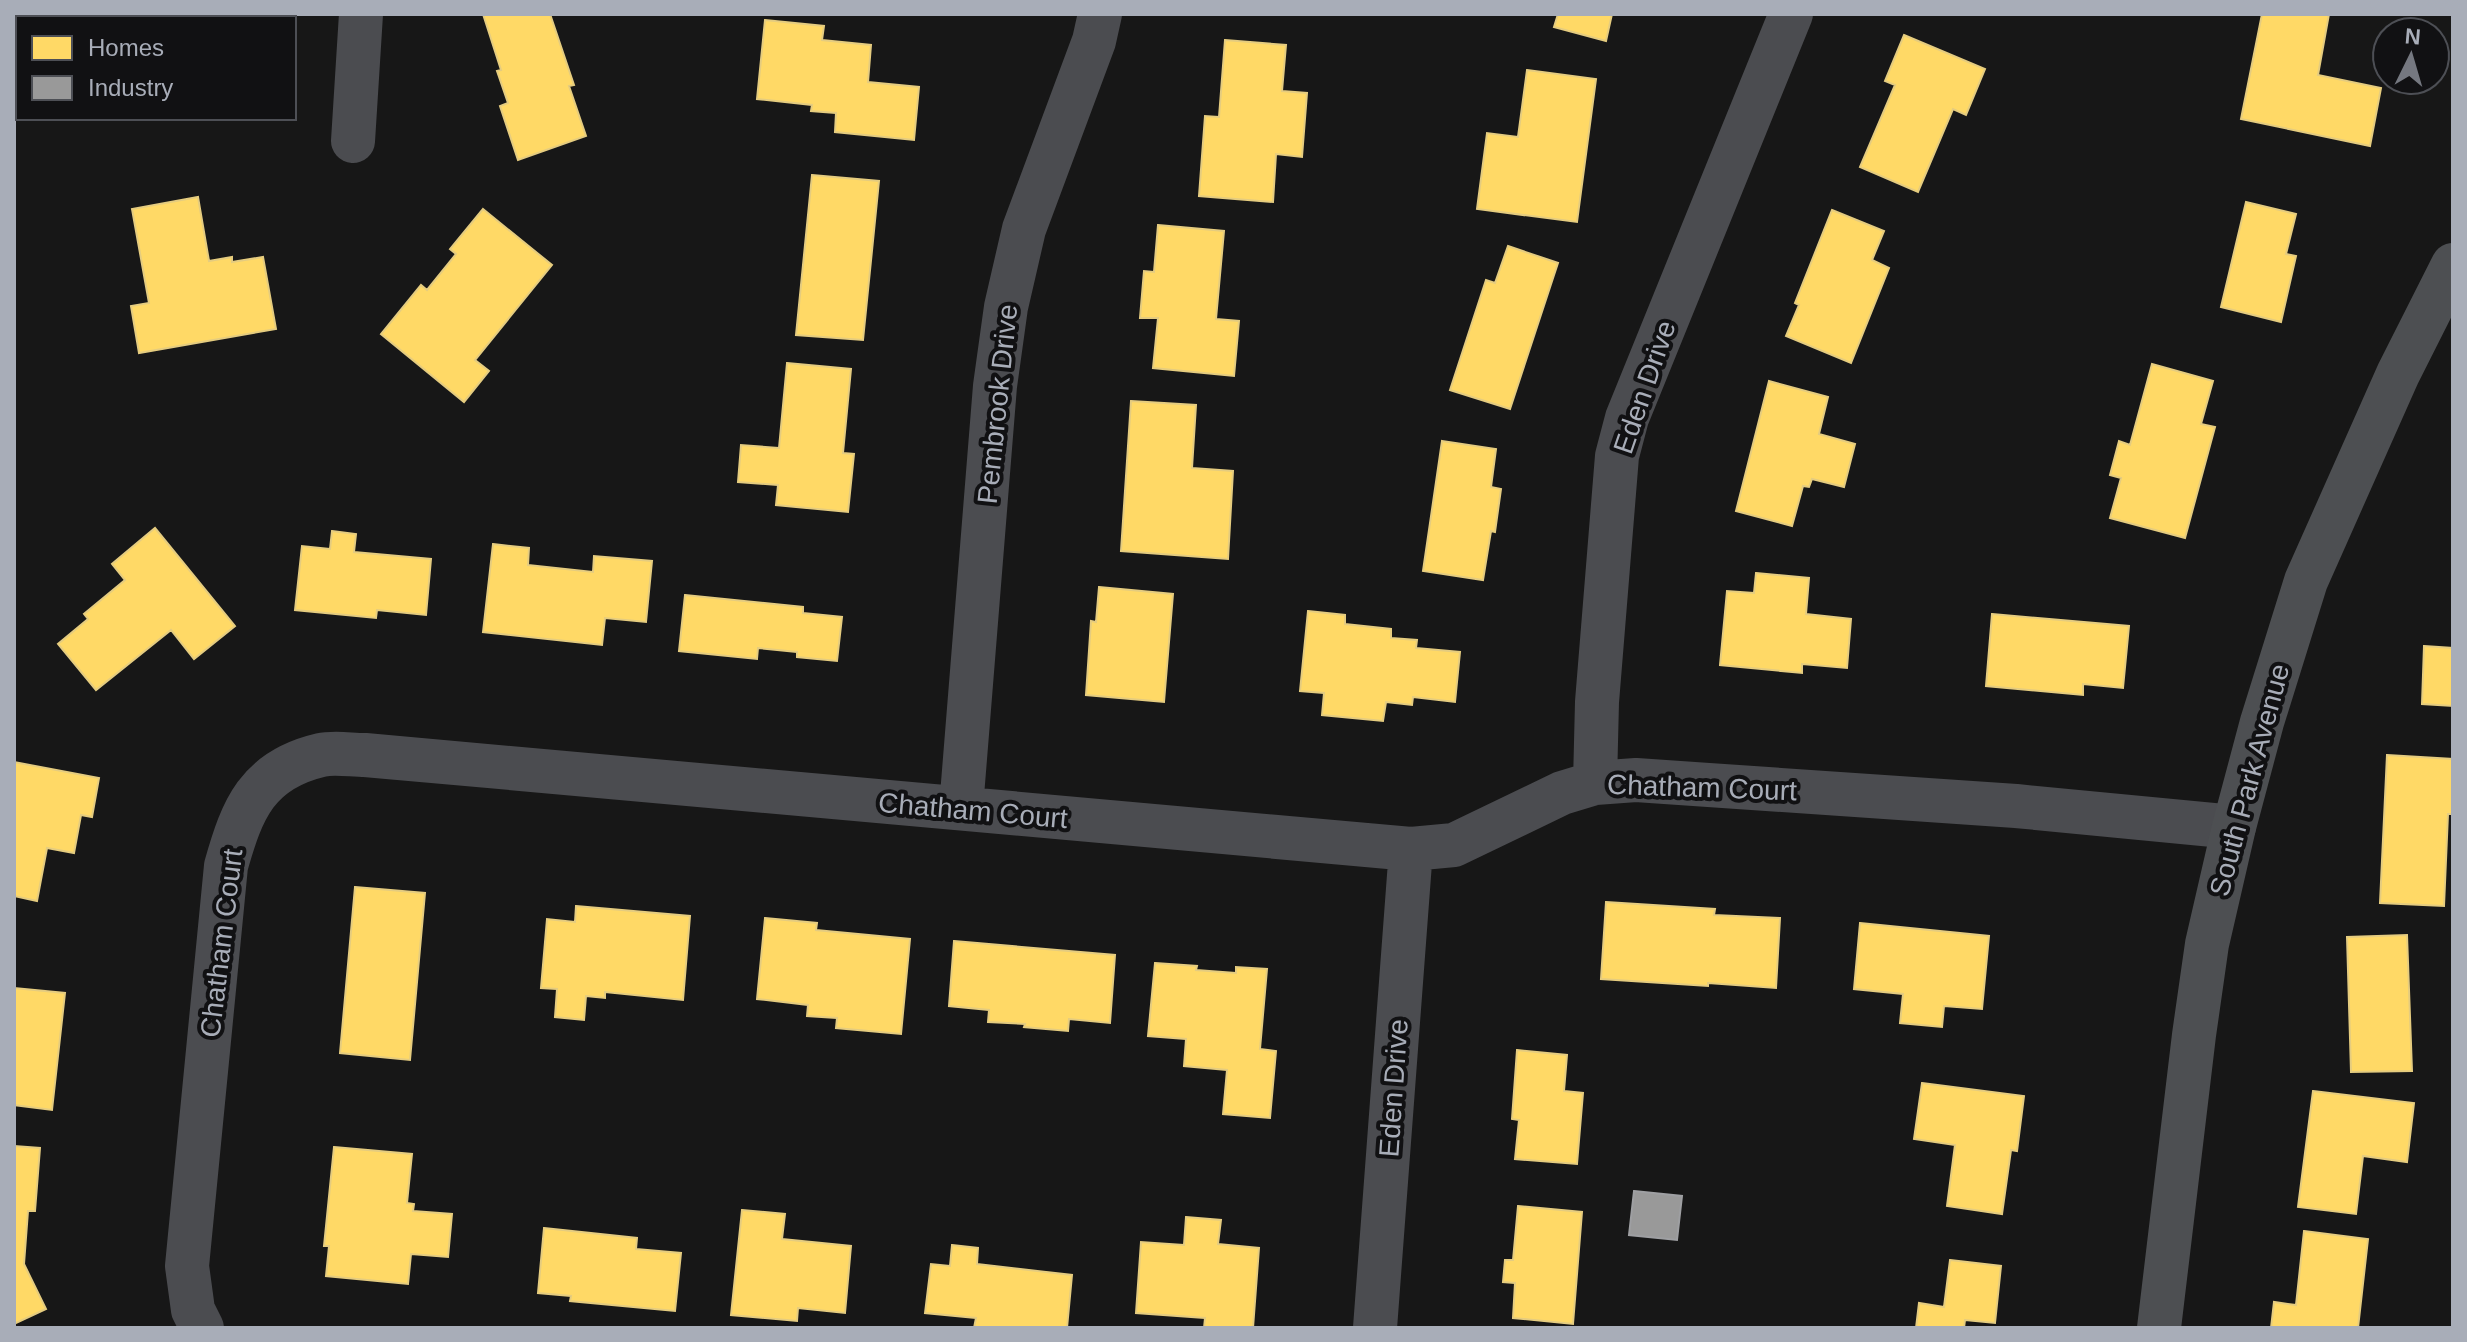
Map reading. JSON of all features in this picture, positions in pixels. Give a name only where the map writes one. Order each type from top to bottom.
[{"type":"main road","name":"South Park Avenue","points":[[2159,1328],[2207,944],[2262,722],[2306,581],[2398,374],[2453,265]]},
{"type":"street","points":[[353,141],[361,14]]},
{"type":"street","name":"Pembrook Drive","points":[[961,808],[995,386],[1006,307],[1024,229],[1094,41],[1100,14]]},
{"type":"street","name":"Eden Drive","points":[[1595,783],[1597,702],[1617,456],[1627,418],[1791,14]]},
{"type":"street","name":"Chatham Court","points":[[202,1328],[193,1310],[187,1266],[226,866],[236,830],[255,792],[286,768],[323,755],[365,755],[1411,849],[1454,845],[1562,793],[1595,783],[1636,780],[2016,806],[2234,827]]},
{"type":"street","name":"Eden Drive","points":[[1375,1328],[1411,849]]},
{"type":"building: Homes","points":[[134,14],[247,14],[246,16]]},
{"type":"building: Homes","points":[[483,14],[550,14],[574,85],[569,86],[586,136],[518,160],[500,106],[508,103]]},
{"type":"building: Homes","points":[[1558,14],[1612,14],[1606,41],[1554,27]]},
{"type":"building: Homes","points":[[2262,14],[2329,14],[2318,75],[2371,86],[2371,96],[2379,96],[2370,146],[2241,119]]},
{"type":"building: Homes","points":[[765,20],[824,26],[822,40],[871,45],[868,82],[919,87],[914,140],[835,132],[836,113],[811,111],[812,105],[757,99]]},
{"type":"building: Homes","points":[[1904,35],[1985,69],[1966,115],[1953,109],[1918,192],[1860,167],[1895,85],[1885,81]]},
{"type":"building: Homes","points":[[1225,40],[1286,45],[1282,91],[1307,93],[1302,157],[1276,154],[1273,202],[1199,196],[1205,116],[1219,117]]},
{"type":"building: Homes","points":[[1527,70],[1596,79],[1577,222],[1477,209],[1487,133],[1518,137]]},
{"type":"building: Homes","points":[[812,175],[879,181],[863,340],[796,335]]},
{"type":"building: Homes","points":[[198,197],[209,261],[232,257],[232,262],[263,257],[276,329],[139,353],[131,306],[149,303],[132,209]]},
{"type":"building: Homes","points":[[2246,202],[2296,214],[2286,254],[2296,256],[2281,322],[2221,307]]},
{"type":"building: Homes","points":[[483,209],[552,265],[475,360],[489,371],[464,402],[381,334],[421,285],[427,290],[456,254],[450,249]]},
{"type":"building: Homes","points":[[1832,210],[1884,231],[1872,260],[1889,268],[1851,363],[1786,336],[1799,305],[1795,303]]},
{"type":"building: Homes","points":[[1158,225],[1224,231],[1216,319],[1239,321],[1234,376],[1153,368],[1158,318],[1140,318],[1144,271],[1154,272]]},
{"type":"building: Homes","points":[[1508,246],[1558,263],[1510,409],[1450,390],[1486,280],[1495,283]]},
{"type":"building: Homes","points":[[787,363],[851,369],[843,453],[854,454],[848,512],[776,505],[778,485],[738,482],[741,445],[779,448]]},
{"type":"building: Homes","points":[[2152,364],[2213,381],[2201,424],[2215,427],[2185,538],[2110,518],[2121,478],[2110,475],[2119,441],[2130,445]]},
{"type":"building: Homes","points":[[1769,381],[1828,397],[1819,434],[1855,444],[1844,487],[1812,479],[1809,487],[1803,486],[1792,526],[1736,511]]},
{"type":"building: Homes","points":[[1131,401],[1196,405],[1192,468],[1233,471],[1228,559],[1121,551]]},
{"type":"building: Homes","points":[[1442,441],[1496,449],[1491,487],[1501,489],[1495,532],[1491,531],[1483,580],[1423,571]]},
{"type":"building: Homes","points":[[155,528],[235,626],[194,659],[171,630],[96,690],[58,644],[88,619],[84,614],[125,580],[112,564]]},
{"type":"building: Homes","points":[[332,531],[356,534],[354,552],[431,559],[426,615],[377,610],[376,618],[295,610],[302,546],[330,549]]},
{"type":"building: Homes","points":[[493,544],[529,548],[528,565],[593,572],[594,556],[652,561],[646,622],[605,618],[602,645],[483,632]]},
{"type":"building: Homes","points":[[1756,573],[1809,578],[1806,614],[1851,619],[1847,668],[1802,664],[1802,673],[1720,665],[1727,591],[1754,593]]},
{"type":"building: Homes","points":[[1099,587],[1173,594],[1164,702],[1086,695],[1091,621],[1096,622]]},
{"type":"building: Homes","points":[[685,595],[803,607],[803,613],[842,617],[837,661],[797,657],[797,652],[758,648],[757,659],[679,651]]},
{"type":"building: Homes","points":[[1308,611],[1345,615],[1345,624],[1391,629],[1391,638],[1417,640],[1416,648],[1460,652],[1455,702],[1413,697],[1412,705],[1386,702],[1383,721],[1322,715],[1324,693],[1300,691]]},
{"type":"building: Homes","points":[[1992,614],[2129,626],[2123,688],[2083,684],[2083,695],[1986,686]]},
{"type":"building: Homes","points":[[2424,646],[2453,648],[2453,706],[2422,704]]},
{"type":"building: Homes","points":[[2387,755],[2453,759],[2453,814],[2448,814],[2444,906],[2380,903]]},
{"type":"building: Homes","points":[[14,762],[99,778],[92,817],[81,815],[74,853],[47,848],[37,901],[14,896]]},
{"type":"building: Homes","points":[[355,887],[425,893],[410,1060],[340,1053]]},
{"type":"building: Homes","points":[[1606,902],[1715,909],[1714,915],[1780,918],[1776,988],[1601,979]]},
{"type":"building: Homes","points":[[576,906],[690,916],[683,1000],[605,992],[605,998],[586,996],[584,1020],[555,1017],[557,989],[541,988],[547,919],[575,922]]},
{"type":"building: Homes","points":[[765,918],[817,923],[816,930],[910,939],[901,1034],[836,1028],[837,1018],[807,1016],[808,1005],[757,999]]},
{"type":"building: Homes","points":[[1860,923],[1989,936],[1982,1009],[1944,1006],[1942,1027],[1900,1023],[1903,994],[1854,989]]},
{"type":"building: Homes","points":[[2407,935],[2412,1071],[2351,1072],[2347,937]]},
{"type":"building: Homes","points":[[954,941],[1115,955],[1110,1023],[1069,1019],[1068,1031],[1024,1027],[1025,1024],[988,1022],[989,1010],[949,1006]]},
{"type":"building: Homes","points":[[1155,963],[1236,973],[1236,967],[1267,969],[1260,1049],[1276,1051],[1270,1118],[1223,1114],[1227,1070],[1184,1066],[1186,1039],[1148,1036]]},
{"type":"building: Homes","points":[[14,988],[65,993],[52,1110],[14,1105]]},
{"type":"building: Homes","points":[[1517,1050],[1567,1055],[1564,1091],[1583,1093],[1577,1164],[1515,1159],[1519,1120],[1512,1119]]},
{"type":"building: Homes","points":[[1922,1083],[2024,1096],[2017,1151],[2011,1150],[2002,1214],[1947,1206],[1955,1145],[1914,1139]]},
{"type":"building: Homes","points":[[2313,1091],[2414,1103],[2407,1162],[2363,1156],[2356,1214],[2298,1207]]},
{"type":"building: Homes","points":[[14,1146],[40,1148],[35,1211],[28,1211],[24,1264],[46,1309],[14,1324]]},
{"type":"building: Homes","points":[[334,1147],[412,1154],[407,1203],[414,1204],[413,1211],[452,1214],[448,1257],[411,1254],[408,1284],[326,1276],[329,1246],[324,1246]]},
{"type":"building: Homes","points":[[1518,1206],[1582,1212],[1573,1324],[1513,1318],[1515,1283],[1503,1282],[1505,1260],[1513,1260]]},
{"type":"building: Homes","points":[[742,1210],[785,1214],[782,1239],[851,1246],[845,1313],[798,1308],[797,1321],[731,1315]]},
{"type":"building: Homes","points":[[1186,1217],[1221,1220],[1218,1244],[1259,1248],[1253,1328],[1204,1328],[1205,1318],[1136,1313],[1141,1242],[1184,1245]]},
{"type":"building: Homes","points":[[544,1228],[637,1238],[636,1249],[681,1253],[675,1311],[570,1301],[571,1296],[538,1293]]},
{"type":"building: Homes","points":[[2304,1231],[2368,1239],[2358,1328],[2271,1328],[2274,1302],[2296,1305]]},
{"type":"building: Homes","points":[[952,1245],[978,1248],[977,1264],[1072,1275],[1067,1328],[974,1328],[976,1318],[925,1313],[931,1264],[950,1266]]},
{"type":"building: Homes","points":[[1950,1260],[2001,1266],[1995,1323],[1965,1320],[1964,1328],[1916,1328],[1919,1303],[1944,1307]]},
{"type":"building: Industry","points":[[1634,1191],[1682,1196],[1677,1240],[1629,1235]]}]
